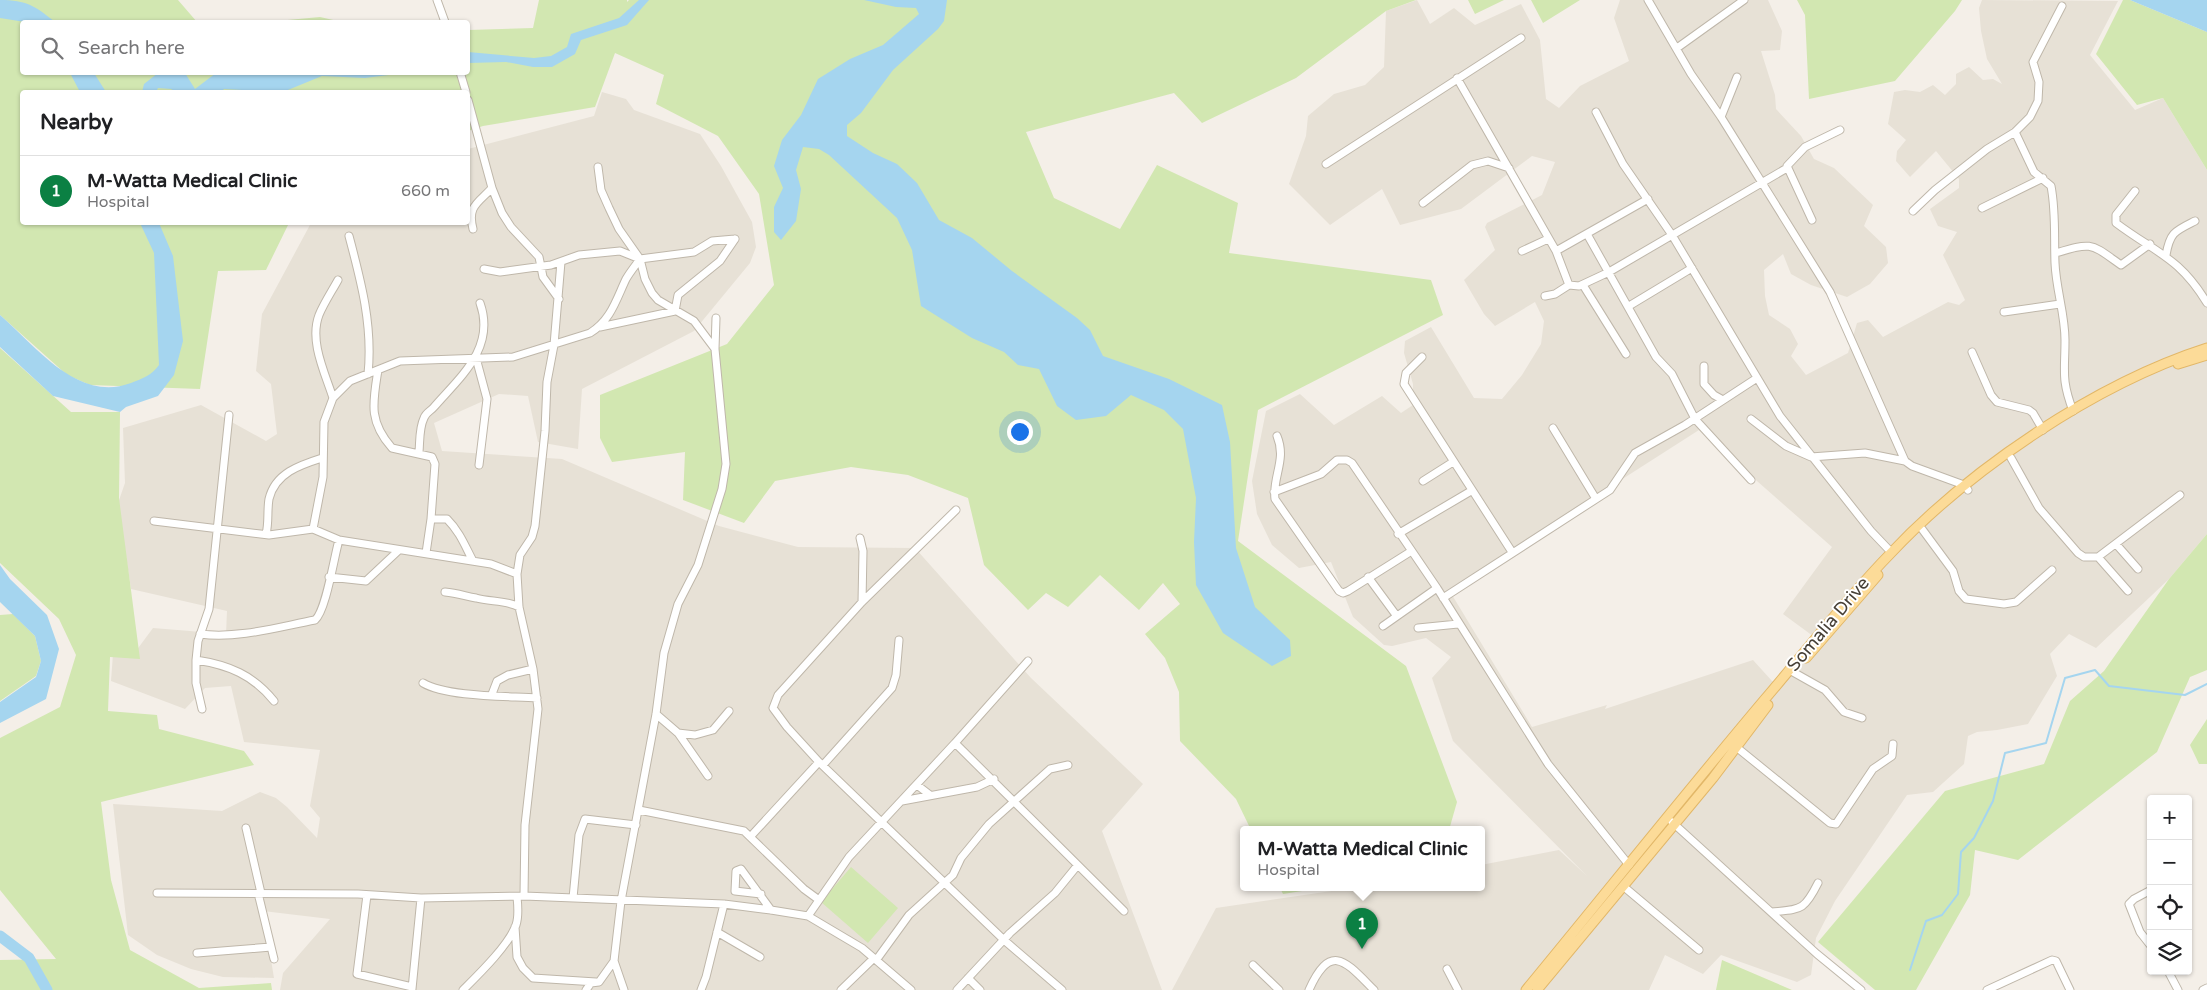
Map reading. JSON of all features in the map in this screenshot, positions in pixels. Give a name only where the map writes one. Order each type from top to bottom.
[{"type":"main road","name":"Somalia Drive","points":[[1537,990],[1623,886],[1671,821],[1849,598],[1891,552],[1966,487],[2043,430],[2091,399],[2147,371],[2207,348]]},
{"type":"main road","name":"Somalia Drive","points":[[1526,990],[1629,865],[1713,778],[1735,746],[1793,672],[1896,553],[1940,511],[1966,487],[2098,401],[2146,378],[2207,355]]},
{"type":"street","points":[[437,0],[444,20]]},
{"type":"street","points":[[1648,0],[1678,48],[1691,74],[1721,117],[1830,292],[1905,461]]},
{"type":"street","points":[[1678,48],[1744,0]]},
{"type":"street","points":[[1913,212],[1935,190],[1987,149],[2015,132],[2038,106],[2040,82],[2033,62],[2062,6]]},
{"type":"street","points":[[1326,164],[1521,38]]},
{"type":"street","points":[[461,75],[465,90]]},
{"type":"street","points":[[1721,117],[1737,77]]},
{"type":"street","points":[[1457,78],[1556,252],[1569,286]]},
{"type":"street","points":[[470,107],[492,188],[502,213],[511,227],[539,257],[542,277],[559,299]]},
{"type":"street","points":[[1596,112],[1623,164],[1672,235],[1780,416],[1811,457],[1891,552]]},
{"type":"street","points":[[1545,296],[1555,294],[1569,286],[1583,285],[1609,272],[1787,168],[1805,147],[1840,130]]},
{"type":"street","points":[[2015,132],[2034,172],[2051,186],[2055,206],[2056,253],[2065,338],[2064,387],[2073,411]]},
{"type":"street","points":[[1423,203],[1472,165],[1488,162],[1509,168]]},
{"type":"street","points":[[598,167],[601,190],[608,208],[619,229],[640,259],[644,279],[652,292],[658,300],[694,321],[715,349]]},
{"type":"street","points":[[1787,168],[1812,220]]},
{"type":"street","points":[[1982,208],[2043,178]]},
{"type":"street","points":[[473,229],[470,219],[472,207],[492,188]]},
{"type":"street","points":[[2135,191],[2116,215],[2115,219],[2120,226],[2166,254],[2188,274],[2207,303]]},
{"type":"street","points":[[1556,252],[1648,199]]},
{"type":"street","points":[[2166,254],[2168,242],[2174,232],[2195,221]]},
{"type":"street","points":[[1587,234],[1656,357],[1672,374],[1695,419],[1751,480]]},
{"type":"street","points":[[349,236],[367,311],[370,356],[368,374]]},
{"type":"street","points":[[484,270],[500,272],[561,262],[579,255],[620,251],[640,259],[694,252],[712,241],[735,239],[720,261],[678,295],[675,311]]},
{"type":"street","points":[[1522,251],[1548,239]]},
{"type":"street","points":[[2056,253],[2081,246],[2093,246],[2121,265],[2150,244]]},
{"type":"street","points":[[600,327],[614,308],[627,277],[640,259]]},
{"type":"street","points":[[561,262],[554,344],[547,382],[545,431],[535,526],[532,537],[520,555],[517,574],[519,607],[533,669],[537,698],[533,760],[525,825],[521,897],[515,927],[517,957],[523,968],[533,978],[544,980],[554,977],[599,982]]},
{"type":"street","points":[[1629,306],[1692,268]]},
{"type":"street","points":[[333,398],[316,340],[316,325],[319,314],[338,280]]},
{"type":"street","points":[[1583,285],[1626,354]]},
{"type":"street","points":[[418,452],[421,428],[426,413],[476,358],[482,337],[480,303]]},
{"type":"street","points":[[2004,312],[2060,304]]},
{"type":"street","points":[[313,529],[324,477],[322,458],[324,422],[333,398],[350,381],[400,361],[513,357],[590,333],[600,327],[675,311]]},
{"type":"street","points":[[586,990],[591,983],[599,982],[614,960],[621,901],[656,714],[664,653],[671,625],[685,587],[698,565],[726,476],[715,349],[716,318]]},
{"type":"street","points":[[1972,352],[1991,395],[1997,402],[2029,410],[2033,413],[2043,430]]},
{"type":"street","points":[[1422,357],[1406,373],[1404,384],[1471,491],[1512,552]]},
{"type":"street","points":[[476,358],[487,399],[479,465]]},
{"type":"street","points":[[1704,366],[1702,376],[1704,384],[1714,395],[1723,400]]},
{"type":"street","points":[[378,370],[373,405],[377,427],[392,448],[418,452],[432,457],[435,464],[431,519],[426,553]]},
{"type":"street","points":[[1443,598],[1614,486],[1625,464],[1635,453],[1695,419],[1757,378]]},
{"type":"street","points":[[202,709],[196,683],[196,660],[200,634],[209,609],[219,529],[229,415]]},
{"type":"street","points":[[1751,418],[1786,446],[1811,457],[1865,453],[1905,461],[1912,466],[1966,487]]},
{"type":"street","points":[[1554,428],[1596,499]]},
{"type":"street","points":[[1277,436],[1280,444],[1281,464],[1274,492],[1275,499],[1339,591],[1343,593],[1348,591],[1410,552]]},
{"type":"street","points":[[266,534],[269,519],[269,500],[274,486],[282,476],[293,469],[322,458]]},
{"type":"street","points":[[2011,458],[2039,508],[2078,553],[2084,557],[2098,557],[2180,495]]},
{"type":"street","points":[[1274,492],[1321,474],[1338,460],[1347,460],[1352,463],[1410,552],[1437,588],[1548,764],[1629,865]]},
{"type":"street","points":[[1423,481],[1454,462]]},
{"type":"street","points":[[1398,534],[1471,491]]},
{"type":"street","points":[[956,510],[862,602],[773,703],[776,714],[821,763],[1004,940],[1062,990]]},
{"type":"street","points":[[431,519],[447,519],[461,536],[473,562]]},
{"type":"street","points":[[154,521],[266,534],[313,529],[339,540],[491,564],[517,574]]},
{"type":"street","points":[[1922,529],[1953,571],[1962,596],[1971,601],[2016,602],[2052,570]]},
{"type":"street","points":[[860,538],[863,551],[862,602]]},
{"type":"street","points":[[200,634],[222,636],[248,633],[315,620],[320,616],[324,607],[339,540]]},
{"type":"street","points":[[2116,544],[2138,569]]},
{"type":"street","points":[[329,578],[366,581],[399,550]]},
{"type":"street","points":[[2098,557],[2128,591]]},
{"type":"street","points":[[1368,577],[1396,615]]},
{"type":"street","points":[[1383,626],[1396,615],[1437,588]]},
{"type":"street","points":[[445,592],[461,593],[476,598],[513,604],[519,607]]},
{"type":"street","points":[[1418,628],[1458,624]]},
{"type":"street","points":[[751,836],[892,688],[896,675],[900,640]]},
{"type":"street","points":[[196,660],[239,671],[262,686],[274,701]]},
{"type":"street","points":[[808,916],[849,857],[917,785],[1028,661]]},
{"type":"street","points":[[492,694],[497,681],[508,675],[533,669]]},
{"type":"street","points":[[1793,672],[1825,690],[1844,712],[1862,718]]},
{"type":"street","points":[[423,683],[476,696],[492,694],[537,698]]},
{"type":"street","points":[[678,733],[704,734],[721,723],[729,711]]},
{"type":"street","points":[[656,714],[678,733],[708,776]]},
{"type":"street","points":[[955,743],[994,779],[1077,866],[1124,911]]},
{"type":"street","points":[[1735,746],[1830,823],[1836,824],[1870,773],[1877,765],[1892,756],[1894,744]]},
{"type":"street","points":[[841,990],[875,959],[909,915],[947,883],[962,858],[989,824],[1050,770],[1068,765]]},
{"type":"street","points":[[902,801],[977,787],[994,779]]},
{"type":"street","points":[[917,785],[930,795]]},
{"type":"street","points":[[638,810],[736,828],[751,836],[804,889],[818,900]]},
{"type":"street","points":[[572,898],[578,835],[585,819],[636,825]]},
{"type":"street","points":[[1671,821],[1858,988]]},
{"type":"street","points":[[246,828],[274,959]]},
{"type":"street","points":[[957,990],[1004,940],[1045,903],[1077,866]]},
{"type":"street","points":[[1772,912],[1801,908],[1818,883]]},
{"type":"street","points":[[1623,886],[1700,950]]},
{"type":"street","points":[[2147,892],[2129,904],[2140,932],[2147,941]]},
{"type":"street","points":[[157,893],[259,893],[421,898],[572,898],[724,904],[771,910],[808,916],[862,948],[911,990]]},
{"type":"street","points":[[761,894],[771,910]]},
{"type":"street","points":[[367,896],[357,974],[412,989],[421,898]]},
{"type":"street","points":[[701,990],[724,904]]},
{"type":"street","points":[[463,990],[486,966],[515,927]]},
{"type":"street","points":[[717,932],[760,957]]},
{"type":"street","points":[[197,953],[271,947]]},
{"type":"street","points":[[614,960],[626,989]]},
{"type":"street","points":[[1309,990],[1316,974],[1325,963],[1337,960],[1356,972],[1374,990]]},
{"type":"street","points":[[1987,990],[2052,960],[2056,961],[2070,990]]},
{"type":"street","points":[[1253,965],[1279,990]]},
{"type":"street","points":[[1447,969],[1458,990]]},
{"type":"street","points":[[2170,975],[2178,990]]},
{"type":"street","points":[[968,978],[980,990]]},
{"type":"street","points":[[2203,990],[2207,988]]},
{"type":"shaded area","points":[[1417,0],[1430,24],[1454,8],[1475,25],[1521,4],[1540,40],[1546,99],[1559,108],[1580,86],[1629,61],[1614,18],[1620,0],[1768,0],[1782,31],[1780,50],[1761,51],[1775,95],[1776,109],[1801,136],[1814,159],[1834,168],[1873,205],[1864,226],[1886,247],[1888,263],[1870,284],[1847,297],[1811,285],[1791,274],[1783,254],[1764,270],[1765,296],[1769,315],[1790,329],[1798,344],[1791,356],[1806,375],[1848,353],[1857,323],[1868,320],[1883,337],[1948,302],[1959,305],[1965,300],[1943,255],[1957,232],[1938,226],[1930,209],[1959,188],[1959,179],[1936,151],[1910,177],[1896,161],[1897,151],[1906,140],[1888,124],[1894,92],[1905,90],[1920,92],[1933,85],[1945,95],[1956,84],[1956,74],[1969,67],[1983,80],[1993,79],[2002,84],[1987,59],[1981,31],[1979,8],[1982,0],[2118,1],[2090,55],[2135,110],[2163,98],[2207,170],[2207,534],[2169,579],[2096,648],[2069,634],[2050,654],[2057,676],[2028,724],[1977,732],[1968,736],[1964,764],[1933,792],[1907,795],[1835,901],[1816,938],[1811,975],[1797,982],[1721,955],[1703,974],[1665,955],[1649,990],[1172,990],[1216,908],[1332,891],[1485,891],[1485,864],[1559,850],[1587,876],[1453,741],[1432,678],[1451,657],[1426,638],[1392,646],[1384,645],[1353,617],[1331,562],[1299,568],[1272,545],[1257,514],[1252,481],[1266,411],[1300,394],[1334,425],[1382,396],[1401,413],[1413,405],[1413,384],[1404,353],[1405,341],[1431,327],[1474,398],[1502,399],[1522,375],[1541,344],[1544,321],[1535,302],[1495,326],[1484,314],[1464,280],[1495,250],[1485,227],[1487,223],[1542,195],[1555,162],[1532,156],[1461,209],[1400,225],[1382,189],[1330,225],[1289,184],[1306,136],[1308,116],[1334,94],[1365,85],[1384,67],[1386,11]],"holes":[[[1699,430],[1832,547],[1783,614],[1817,639],[1779,682],[1772,681],[1753,660],[1605,709],[1607,705],[1532,727],[1449,590]]]},
{"type":"shaded area","points":[[602,92],[626,99],[634,110],[700,134],[721,166],[752,222],[756,247],[750,263],[694,331],[582,389],[578,449],[538,442],[528,396],[499,394],[434,423],[442,451],[562,459],[719,526],[798,547],[915,548],[1031,678],[1143,784],[1102,831],[1162,990],[280,990],[283,973],[330,919],[263,911],[274,978],[223,977],[191,969],[157,955],[128,935],[113,804],[222,811],[260,792],[276,798],[317,838],[320,818],[310,806],[320,750],[244,742],[231,686],[205,688],[185,709],[111,681],[113,654],[133,655],[153,628],[226,634],[227,611],[131,589],[118,503],[125,483],[123,428],[201,405],[266,441],[277,434],[271,384],[256,371],[262,314],[310,225],[470,225],[470,148],[594,116]]},
{"type":"green space","points":[[0,0],[178,0],[195,20],[20,20],[20,75],[470,75],[470,30],[533,28],[539,0],[627,0],[627,2],[629,0],[1416,0],[1386,11],[1296,78],[1202,123],[1174,93],[1026,132],[1054,198],[1120,229],[1157,165],[1238,203],[1229,253],[1431,280],[1443,315],[1258,410],[1238,541],[1406,666],[1457,802],[1450,826],[1249,826],[1236,799],[1180,741],[1179,692],[1165,658],[1145,634],[1180,604],[1163,583],[1139,610],[1100,575],[1068,607],[1046,593],[1028,610],[984,565],[968,498],[908,475],[851,467],[775,481],[744,523],[683,500],[685,452],[612,462],[600,438],[600,395],[727,344],[774,285],[759,194],[718,136],[656,104],[664,75],[615,53],[595,107],[483,126],[470,130],[470,90],[20,90],[20,225],[288,225],[266,270],[218,271],[200,389],[90,385],[67,375],[0,315]]},
{"type":"green space","points":[[1468,0],[1504,0],[1475,14]]},
{"type":"green space","points":[[1531,0],[1580,0],[1543,23]]},
{"type":"green space","points":[[1797,0],[1962,0],[1955,11],[1895,81],[1809,99],[1805,15]]},
{"type":"green space","points":[[2123,0],[2130,0],[2207,32],[2207,170],[2163,98],[2137,105],[2096,54]]},
{"type":"green space","points":[[320,17],[333,20],[288,20]]},
{"type":"green space","points":[[0,348],[71,412],[120,412],[119,498],[140,659],[110,657],[108,711],[157,715],[159,729],[244,751],[254,765],[101,802],[111,880],[130,950],[199,988],[271,983],[272,990],[0,990],[0,960],[56,959],[0,890],[0,738],[60,707],[76,655],[59,619],[0,563]]},
{"type":"green space","points":[[2207,534],[2207,670],[2190,677],[2157,752],[2018,860],[1975,850],[1970,895],[1916,990],[1875,990],[1818,942],[1945,791],[2044,764],[2070,701],[2104,671],[2169,579]]},
{"type":"green space","points":[[13,614],[35,636],[41,661],[36,676],[0,701],[0,615]]},
{"type":"green space","points":[[2207,719],[2207,764],[2199,764],[2190,745]]},
{"type":"green space","points":[[851,867],[898,908],[868,943],[821,902]]},
{"type":"green space","points":[[1282,891],[1302,891],[1283,894]]},
{"type":"green space","points":[[1722,960],[1792,990],[1716,990]]},
{"type":"water","points":[[0,0],[17,1],[30,5],[52,20],[20,21],[0,18]]},
{"type":"water","points":[[639,0],[649,0],[627,25],[581,40],[575,54],[552,67],[533,67],[506,62],[470,63],[470,52],[534,58],[551,56],[567,47],[571,34],[619,18]]},
{"type":"water","points":[[864,0],[947,0],[944,21],[938,29],[893,70],[861,113],[847,125],[847,136],[873,153],[897,164],[917,183],[939,220],[972,238],[1012,271],[1077,318],[1090,330],[1103,356],[1169,379],[1222,405],[1230,442],[1236,548],[1255,607],[1290,640],[1291,656],[1272,666],[1223,633],[1196,585],[1194,542],[1196,498],[1183,429],[1164,410],[1131,395],[1106,416],[1076,420],[1057,406],[1039,369],[1018,365],[1004,352],[972,338],[921,306],[912,250],[897,218],[829,155],[819,149],[803,147],[796,170],[801,189],[796,221],[781,240],[774,232],[774,207],[783,188],[774,166],[782,140],[801,115],[818,79],[850,59],[883,45],[919,14],[916,8],[896,7]]},
{"type":"water","points":[[2130,0],[2207,0],[2207,32]]},
{"type":"water","points":[[71,75],[95,75],[105,90],[79,90]]},
{"type":"water","points":[[155,75],[186,75],[195,89],[213,75],[388,75],[365,78],[322,76],[288,90],[173,90],[158,88],[157,90],[142,90],[144,84]]},
{"type":"water","points":[[141,225],[160,225],[173,256],[183,341],[174,375],[158,396],[126,407],[120,412],[53,396],[0,347],[0,315],[43,355],[75,378],[93,385],[111,387],[131,383],[150,374],[159,365],[154,253]]},
{"type":"water","points":[[0,565],[10,579],[47,615],[59,649],[46,699],[0,723],[0,702],[36,677],[41,661],[35,636],[0,602]]},
{"type":"waterway","points":[[1910,970],[1926,921],[1942,915],[1958,894],[1961,852],[1974,838],[1993,801],[2005,753],[2046,743],[2065,678],[2095,670],[2109,686],[2185,695],[2207,684]]},
{"type":"waterway","points":[[0,936],[29,958],[47,990]]},
{"type":"place","name":"M-Watta Medical Clinic","points":[[1362,949]]}]
